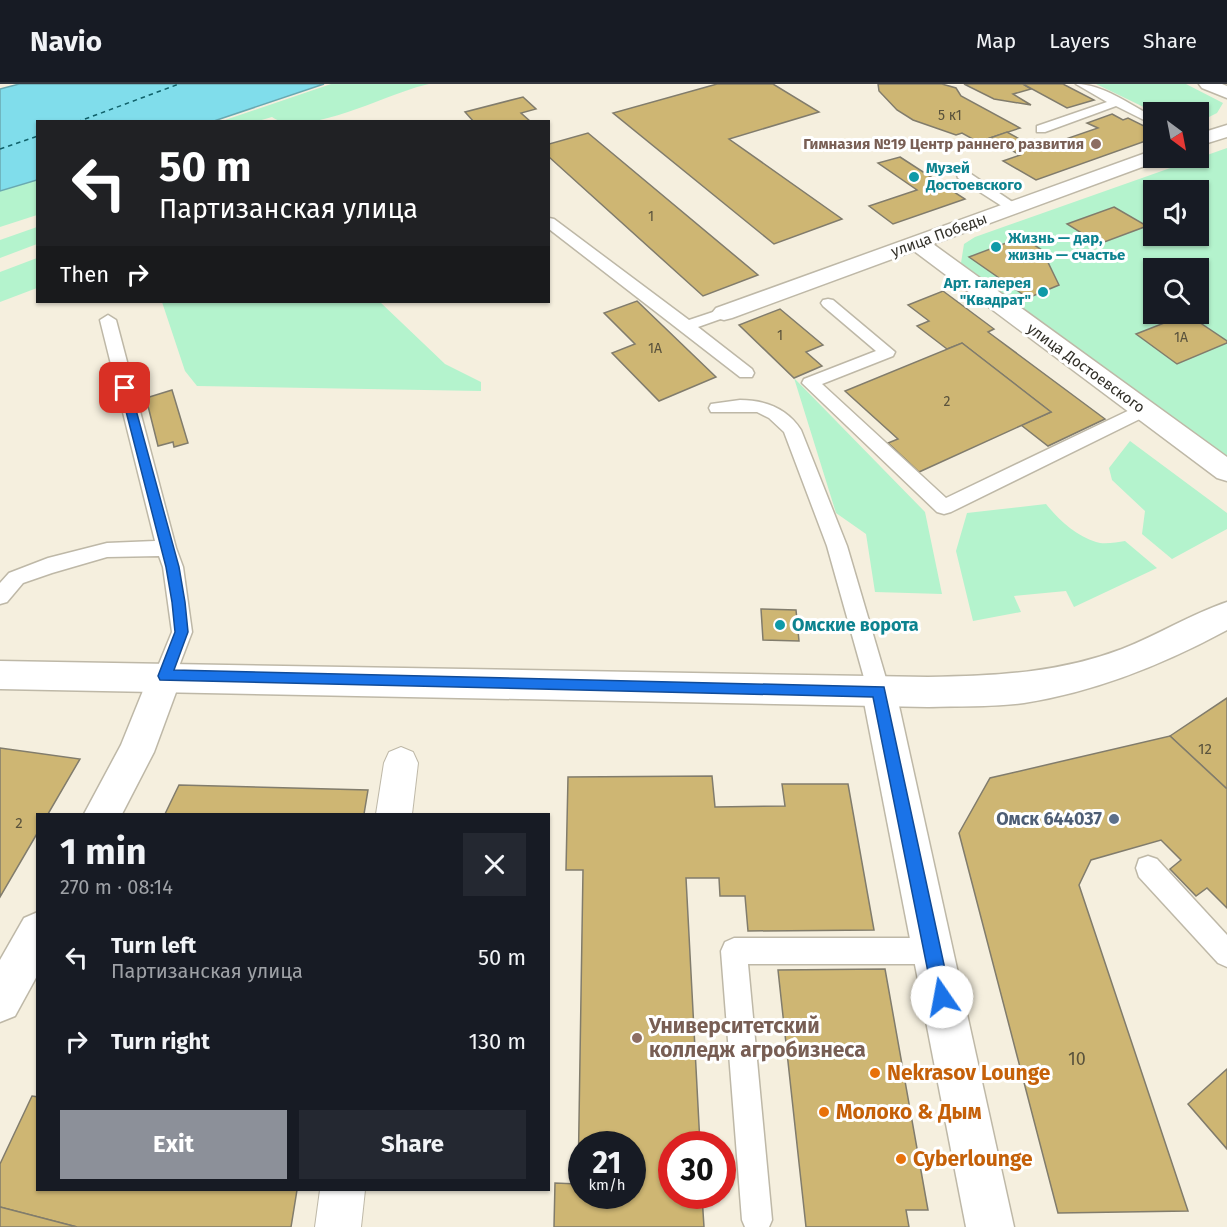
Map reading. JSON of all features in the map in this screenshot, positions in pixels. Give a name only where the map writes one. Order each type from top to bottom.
[{"type":"street","points":[[1208,84],[1227,93]]},
{"type":"street","points":[[1209,136],[1227,130]]},
{"type":"street","name":"улица Победы","points":[[724,313],[1143,160]]},
{"type":"street","name":"улица Достоевского","points":[[917,243],[1227,471]]},
{"type":"street","points":[[0,675],[165,676],[879,692],[1022,688],[1077,678],[1152,652],[1185,638],[1227,615]]},
{"type":"street","points":[[103,813],[136,752],[165,676]]},
{"type":"street","points":[[879,692],[990,1227]]},
{"type":"street","points":[[394,813],[401,763]]},
{"type":"street","points":[[0,1001],[36,936]]},
{"type":"street","points":[[338,1227],[343,1191]]},
{"type":"lane","points":[[1082,84],[1143,116]]},
{"type":"lane","points":[[1041,129],[1117,102]]},
{"type":"lane","points":[[963,175],[1013,207]]},
{"type":"lane","points":[[550,223],[746,373]]},
{"type":"lane","points":[[828,303],[887,352],[810,383],[944,507],[1144,410]]},
{"type":"lane","points":[[687,326],[724,313]]},
{"type":"lane","points":[[108,320],[174,575],[182,632],[165,676]]},
{"type":"lane","points":[[717,408],[744,405],[764,407],[781,417],[792,430],[837,546],[879,692]]},
{"type":"lane","points":[[0,596],[16,578],[48,566],[107,550],[166,548]]},
{"type":"lane","points":[[1148,868],[1227,954]]},
{"type":"lane","points":[[757,1220],[734,951],[932,951]]},
{"type":"green space","points":[[331,84],[429,84],[321,120],[280,120],[272,117],[262,120],[225,120]]},
{"type":"green space","points":[[1096,84],[1186,84],[1223,103],[1217,113],[1209,117],[1209,102],[1143,102],[1143,107]]},
{"type":"green space","points":[[1227,148],[1227,457],[961,263],[964,244],[975,237],[1170,168],[1209,168],[1209,154]]},
{"type":"green space","points":[[36,179],[36,215],[0,227],[0,191]]},
{"type":"green space","points":[[36,227],[36,244],[0,258],[0,240]]},
{"type":"green space","points":[[36,258],[36,288],[0,302],[0,272]]},
{"type":"green space","points":[[162,303],[381,303],[445,364],[481,382],[481,391],[197,386],[185,371]]},
{"type":"green space","points":[[794,378],[925,512],[942,594],[875,592],[866,534],[836,513]]},
{"type":"green space","points":[[1130,441],[1227,513],[1227,529],[1172,559],[1142,534],[1145,511],[1112,480],[1109,468]]},
{"type":"green space","points":[[1046,504],[1081,536],[1099,543],[1125,541],[1157,568],[1074,607],[1066,591],[1014,596],[1021,612],[973,621],[956,551],[967,513]]},
{"type":"water","points":[[19,84],[324,84],[217,120],[36,120],[36,180],[0,191],[0,89]]},
{"type":"building","points":[[717,84],[773,84],[819,112],[729,139],[842,219],[774,244],[613,113]]},
{"type":"building","points":[[878,84],[942,84],[956,88],[961,96],[1020,128],[978,142],[962,133],[956,135],[913,120],[897,110],[879,91]]},
{"type":"building","points":[[964,84],[1023,84],[1031,89],[1013,94],[1031,105],[994,99]]},
{"type":"building","points":[[1023,84],[1063,84],[1094,100],[1067,108]]},
{"type":"building","points":[[523,97],[536,109],[521,113],[529,120],[472,120],[465,112]]},
{"type":"building","name":"Гимназия №19 Центр раннего развития","points":[[1112,114],[1123,120],[1128,118],[1143,126],[1143,142],[1036,180],[1003,161],[1020,155],[990,138],[1007,132],[1037,149],[1098,128],[1087,123]]},
{"type":"building","points":[[588,133],[758,275],[703,296],[550,158],[550,144]]},
{"type":"building","name":"Музей Достоевского","points":[[900,157],[965,199],[893,224],[869,206],[917,190],[878,163]]},
{"type":"building","points":[[1114,207],[1143,224],[1143,228],[1099,244],[1067,224]]},
{"type":"building","points":[[1022,237],[1042,250],[1059,285],[1028,298],[969,257]]},
{"type":"building","points":[[943,291],[994,329],[988,332],[1105,419],[1048,446],[1021,425],[1051,412],[962,343],[947,349],[917,326],[929,321],[908,305]]},
{"type":"building","points":[[637,301],[716,377],[659,401],[612,353],[635,344],[604,313]]},
{"type":"building","points":[[780,309],[823,345],[806,352],[822,366],[794,378],[739,325]]},
{"type":"building","points":[[1162,324],[1202,324],[1227,343],[1177,364],[1136,334]]},
{"type":"building","points":[[962,343],[1051,412],[919,472],[888,443],[898,439],[845,391]]},
{"type":"building","points":[[172,390],[188,443],[174,447],[173,442],[158,446],[146,398]]},
{"type":"building","name":"Омские ворота","points":[[761,609],[796,610],[799,641],[763,640]]},
{"type":"building","points":[[1227,698],[1227,789],[1170,736]]},
{"type":"building","points":[[1170,736],[1227,789],[1227,908],[1207,888],[1196,896],[1170,869],[1181,860],[1161,840],[1091,860],[1079,885],[1188,1211],[1058,1213],[959,833],[990,778]]},
{"type":"building","points":[[0,748],[80,759],[49,813],[36,813],[36,835],[0,897]]},
{"type":"building","name":"Университетский колледж агробизнеса","points":[[712,776],[715,807],[785,806],[782,784],[848,784],[874,930],[748,931],[745,896],[720,896],[719,878],[686,878],[699,1131],[658,1131],[658,1209],[703,1209],[704,1227],[554,1227],[555,1183],[568,1184],[568,1209],[646,1209],[646,1131],[579,1131],[583,870],[566,870],[568,777]]},
{"type":"building","points":[[179,785],[368,790],[364,813],[165,813]]},
{"type":"building","points":[[885,969],[928,1210],[906,1210],[909,1227],[806,1227],[778,970]]},
{"type":"building","points":[[1227,1069],[1227,1149],[1188,1104]]},
{"type":"building","points":[[32,1096],[36,1097],[36,1191],[297,1191],[291,1227],[77,1227],[0,1207],[0,1164]]},
{"type":"building","points":[[0,1207],[77,1227],[0,1227]]},
{"type":"ferry route","points":[[82,120],[179,84]]},
{"type":"ferry route","points":[[0,149],[36,137]]},
{"type":"place","name":"Гимназия №19 Центр раннего развития","points":[[1096,144]]},
{"type":"place","name":"Музей Достоевского","points":[[914,177]]},
{"type":"place","name":"Жизнь — дар, жизнь — счастье","points":[[996,247]]},
{"type":"place","name":"Арт. галерея \"Квадрат\"","points":[[1043,292]]},
{"type":"place","name":"Омские ворота","points":[[780,625]]},
{"type":"place","name":"Омск 644037","points":[[1114,819]]},
{"type":"place","name":"Университетский колледж агробизнеса","points":[[637,1038]]},
{"type":"place","name":"Nekrasov Lounge","points":[[875,1073]]},
{"type":"place","name":"Молоко & Дым","points":[[824,1112]]},
{"type":"place","name":"Cyberlounge","points":[[901,1159]]},
{"type":"route","points":[[125,388],[166,548],[173,567],[179,602],[182,632],[165,676],[879,692],[942,997]]}]
